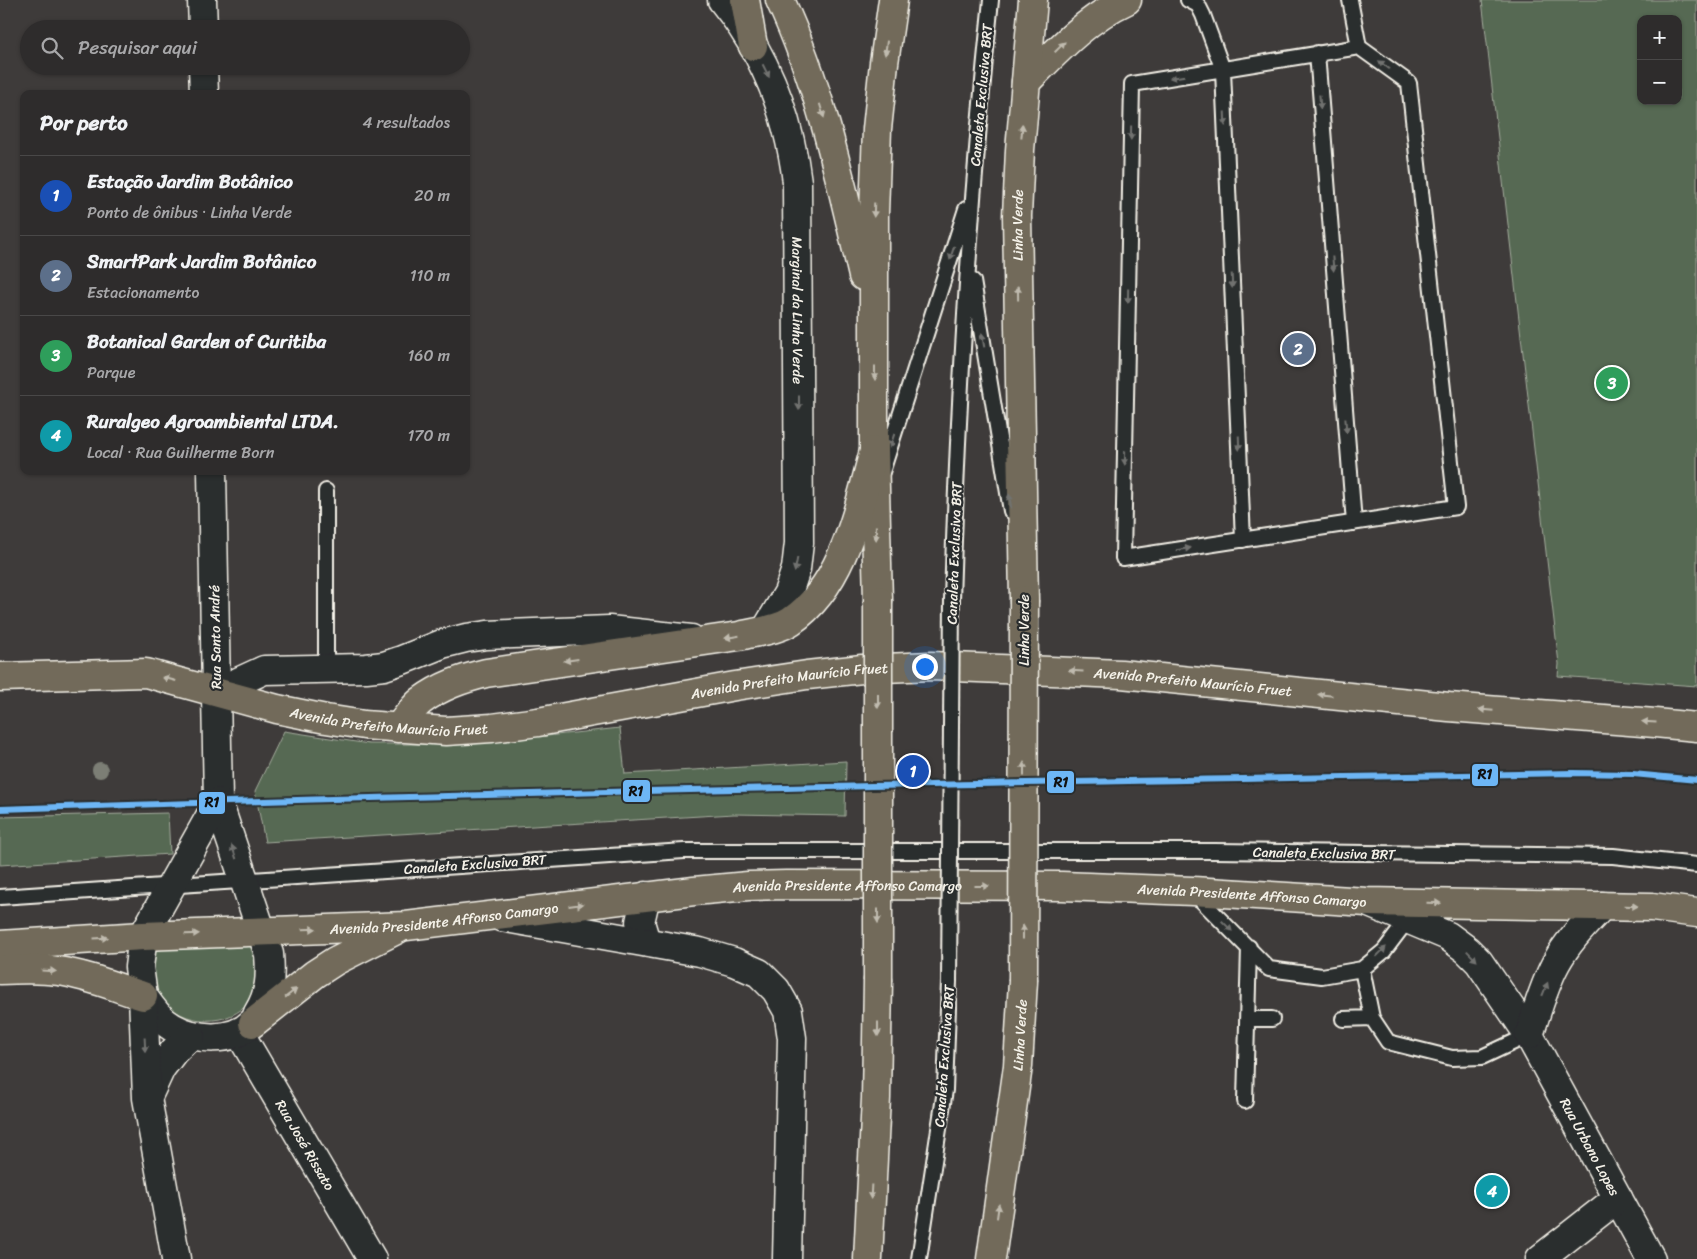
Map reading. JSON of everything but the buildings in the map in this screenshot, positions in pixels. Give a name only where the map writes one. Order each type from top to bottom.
[{"type":"main road","points":[[745,0],[753,46]]},
{"type":"main road","points":[[780,0],[793,28],[832,143],[874,323]]},
{"type":"main road","points":[[868,1259],[877,1053],[878,980],[878,600],[874,451],[874,213],[877,130],[893,0]]},
{"type":"main road","name":"Linha Verde","points":[[991,1259],[1018,1066],[1023,981],[1024,592],[1017,216],[1020,150],[1033,0]]},
{"type":"main road","points":[[1026,82],[1074,33],[1110,8],[1127,0]]},
{"type":"main road","points":[[398,728],[420,702],[442,688],[464,678],[486,673],[705,641],[766,630],[790,622],[812,604],[830,580],[854,522],[874,451]]},
{"type":"main road","name":"Avenida Prefeito Maurício Fruet","points":[[0,677],[146,673],[277,709],[326,719],[364,725],[446,731],[538,722],[734,686],[807,675],[862,669],[931,666],[1121,674],[1432,706],[1697,727]]},
{"type":"main road","name":"Avenida Presidente Affonso Camargo","points":[[0,945],[144,936],[406,926],[646,896],[748,886],[786,885],[1062,886],[1193,891],[1367,902],[1652,907],[1697,913]]},
{"type":"main road","points":[[246,1028],[315,974],[335,961],[406,926]]},
{"type":"main road","points":[[0,970],[58,971],[85,977],[143,996]]},
{"type":"street","points":[[202,0],[203,20]]},
{"type":"street","name":"Marginal da Linha Verde","points":[[722,0],[753,46],[772,82],[785,118],[794,154],[797,182],[799,543],[796,569],[788,592],[766,630]]},
{"type":"street","points":[[204,75],[204,90]]},
{"type":"street","name":"Rua Santo André","points":[[212,475],[218,802],[260,931]]},
{"type":"street","points":[[216,692],[264,670],[384,666],[442,644],[480,636],[608,630],[705,641]]},
{"type":"street","points":[[176,1259],[147,1098],[143,996],[139,967],[144,936],[218,802]]},
{"type":"street","points":[[646,896],[640,922],[646,942]]},
{"type":"street","name":"Rua Urbano Lopes","points":[[1367,902],[1409,918],[1448,936],[1467,950],[1478,962],[1529,1036],[1651,1259]]},
{"type":"street","points":[[1529,1036],[1542,994],[1556,963],[1571,939],[1602,906]]},
{"type":"street","points":[[490,915],[700,952],[734,962],[759,973],[776,990],[788,1011],[792,1038],[787,1259]]},
{"type":"street","points":[[143,996],[155,1013],[172,1027],[191,1035],[215,1037],[246,1028],[265,1002],[271,978],[269,954],[260,931]]},
{"type":"street","name":"Rua José Rissato","points":[[246,1028],[372,1259]]},
{"type":"street","points":[[147,1098],[161,1068],[174,1051],[191,1035]]},
{"type":"street","points":[[1540,1259],[1618,1198]]},
{"type":"lane","name":"Canaleta Exclusiva BRT","points":[[919,1259],[945,1090],[949,981],[952,600],[956,478],[968,255],[991,0]]},
{"type":"lane","points":[[1188,0],[1198,5],[1204,15],[1223,70],[1243,540]]},
{"type":"lane","points":[[1350,0],[1359,46],[1409,83],[1456,507],[1123,558],[1132,84],[1359,46]]},
{"type":"lane","points":[[1317,54],[1354,523]]},
{"type":"lane","name":"Canaleta Exclusiva BRT","points":[[875,493],[973,190]]},
{"type":"lane","name":"Canaleta Exclusiva BRT","points":[[968,255],[1024,592]]},
{"type":"lane","points":[[326,491],[326,669]]},
{"type":"lane","name":"Canaleta Exclusiva BRT","points":[[0,897],[684,851],[1194,851],[1613,856],[1697,865]]},
{"type":"lane","points":[[1193,891],[1269,969],[1322,976],[1362,969],[1384,951],[1409,918]]},
{"type":"lane","points":[[1245,1101],[1249,947]]},
{"type":"lane","points":[[1362,969],[1372,1018],[1388,1042],[1452,1058],[1482,1057],[1529,1036]]},
{"type":"lane","points":[[1343,1019],[1372,1018]]},
{"type":"lane","points":[[1247,1019],[1272,1019]]},
{"type":"green space","points":[[1482,0],[1697,0],[1697,686],[1558,676],[1559,664]]},
{"type":"green space","points":[[620,728],[625,774],[846,761],[845,816],[734,814],[265,842],[255,791],[284,731],[369,744],[474,744]]},
{"type":"green space","points":[[168,813],[170,854],[0,865],[0,817]]},
{"type":"green space","points":[[250,943],[258,971],[256,992],[250,1003],[231,1015],[219,1019],[206,1020],[182,1015],[162,999],[155,988],[153,973],[155,946]]},
{"type":"transit line","name":"R1","points":[[0,809],[786,788],[1573,773],[1633,774],[1697,780]]},
{"type":"place","name":"SmartPark Jardim Botânico","points":[[1298,349]]},
{"type":"place","name":"Botanical Garden of Curitiba","points":[[1612,383]]},
{"type":"place","name":"Estação Jardim Botânico","points":[[913,771]]},
{"type":"place","name":"Ruralgeo Agroambiental LTDA.","points":[[1492,1191]]}]
